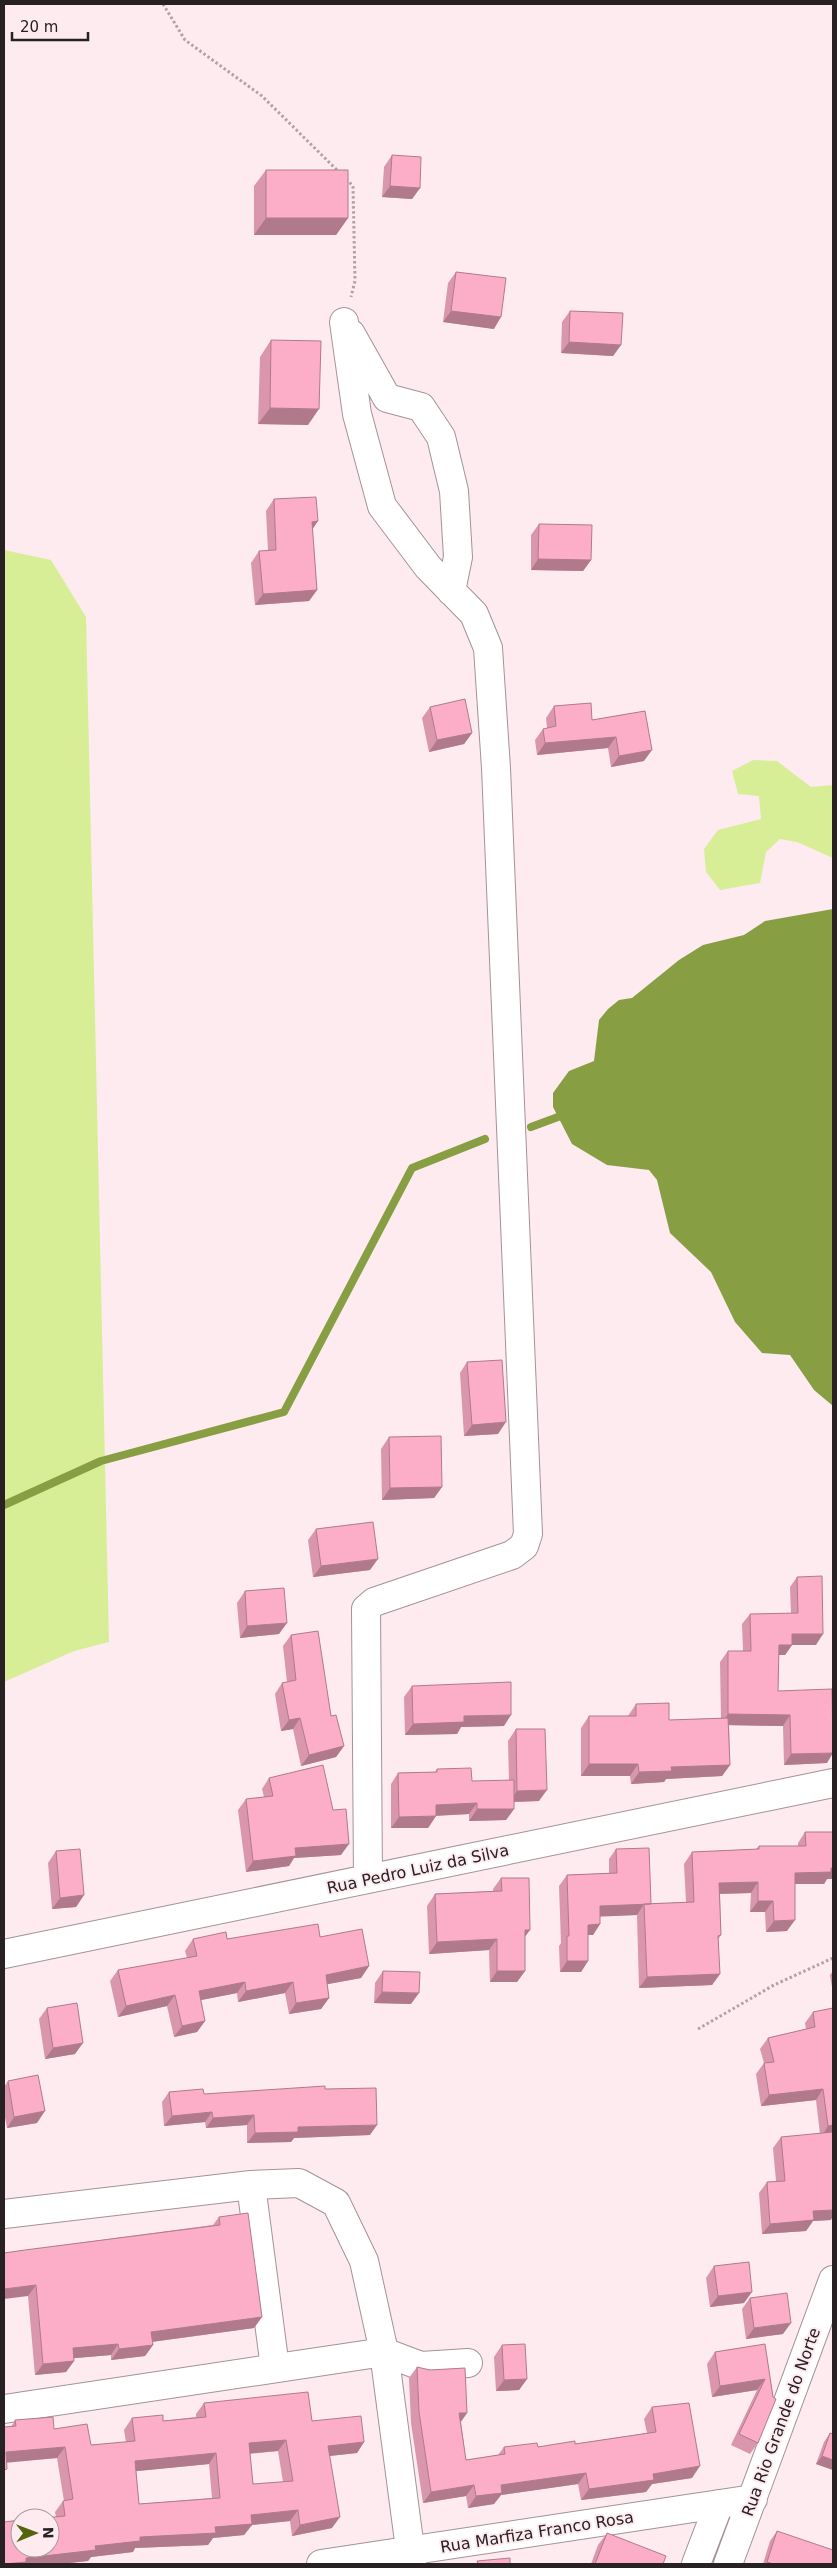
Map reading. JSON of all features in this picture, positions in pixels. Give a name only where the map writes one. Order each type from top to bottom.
[{"type":"street","points":[[344,322],[357,414],[382,506],[428,567],[474,614],[488,648],[496,768],[528,1534],[524,1546],[512,1555],[374,1602],[366,1609],[368,1879]]},
{"type":"street","points":[[344,322],[387,398],[421,406],[441,437],[455,500],[458,557],[451,591]]},
{"type":"street","name":"Rua Pedro Luiz da Silva","points":[[4,1954],[833,1783]]},
{"type":"street","points":[[4,2214],[251,2184],[299,2183],[336,2203],[364,2261],[384,2352],[411,2558]]},
{"type":"street","points":[[251,2184],[275,2368]]},
{"type":"street","name":"Rua Rio Grande do Norte","points":[[728,2564],[833,2280]]},
{"type":"street","points":[[4,2409],[384,2352],[420,2366],[468,2363]]},
{"type":"street","name":"Rua Marfiza Franco Rosa","points":[[321,2564],[411,2558],[753,2499]]},
{"type":"street","points":[[696,2564],[719,2504]]},
{"type":"path","points":[[164,4],[185,40],[262,96],[353,186],[355,281],[344,322]]},
{"type":"path","points":[[698,2029],[774,1986],[833,1958]]},
{"type":"shaded area","points":[[4,550],[51,560],[86,617],[109,1642],[74,1651],[4,1682]]},
{"type":"shaded area","points":[[753,760],[777,761],[811,787],[833,785],[833,858],[797,842],[780,839],[766,852],[760,883],[720,890],[706,872],[704,849],[718,830],[761,819],[759,796],[738,794],[732,771]]},
{"type":"shaded area","points":[[833,909],[833,1406],[814,1390],[790,1355],[762,1353],[735,1322],[711,1272],[670,1233],[657,1180],[649,1170],[607,1165],[572,1144],[553,1107],[553,1093],[569,1071],[594,1061],[599,1020],[608,1009],[619,1000],[632,998],[679,960],[703,945],[744,935],[765,921]]},
{"type":"building","points":[[392,155],[421,157],[420,188],[390,186]]},
{"type":"building","points":[[266,170],[348,170],[348,218],[266,218]]},
{"type":"building","points":[[456,272],[506,278],[501,317],[451,311]]},
{"type":"building","points":[[570,311],[623,313],[621,345],[569,342]]},
{"type":"building","points":[[271,340],[321,341],[319,409],[270,408]]},
{"type":"building","points":[[316,497],[318,521],[312,522],[317,590],[263,594],[259,551],[276,550],[274,499]]},
{"type":"building","points":[[539,524],[592,525],[591,560],[538,559]]},
{"type":"building","points":[[465,699],[472,733],[437,740],[430,707]]},
{"type":"building","points":[[591,703],[592,720],[645,711],[652,750],[619,756],[616,737],[545,743],[543,729],[556,726],[554,706]]},
{"type":"building","points":[[502,1360],[506,1422],[472,1425],[467,1362]]},
{"type":"building","points":[[441,1436],[442,1487],[390,1488],[389,1437]]},
{"type":"building","points":[[373,1522],[378,1559],[321,1566],[316,1529]]},
{"type":"building","points":[[822,1576],[823,1634],[792,1634],[792,1645],[779,1645],[778,1691],[832,1689],[833,1753],[791,1754],[790,1715],[728,1714],[728,1651],[751,1651],[750,1614],[798,1613],[797,1577]]},
{"type":"building","points":[[284,1588],[287,1623],[247,1626],[245,1591]]},
{"type":"building","points":[[318,1631],[331,1716],[336,1715],[344,1746],[309,1755],[300,1718],[289,1720],[282,1683],[296,1680],[291,1635]]},
{"type":"building","points":[[511,1682],[511,1715],[464,1716],[464,1722],[413,1724],[412,1686]]},
{"type":"building","points":[[669,1703],[669,1720],[728,1718],[730,1765],[671,1767],[672,1771],[639,1772],[638,1764],[589,1764],[589,1716],[636,1716],[636,1704]]},
{"type":"building","points":[[516,1729],[545,1729],[547,1790],[517,1791]]},
{"type":"building","points":[[323,1765],[333,1810],[346,1809],[349,1844],[295,1848],[296,1856],[253,1861],[246,1799],[273,1796],[269,1778]]},
{"type":"building","points":[[471,1768],[472,1781],[514,1780],[514,1809],[477,1809],[477,1803],[436,1805],[436,1816],[399,1817],[398,1773],[437,1772],[437,1769]]},
{"type":"building","points":[[805,1832],[833,1832],[833,1868],[831,1868],[831,1872],[795,1873],[795,1920],[774,1921],[773,1901],[758,1901],[758,1882],[719,1883],[721,1935],[718,1936],[720,1974],[647,1977],[644,1904],[694,1902],[692,1852],[759,1849],[759,1846],[806,1846]]},
{"type":"building","points":[[649,1848],[651,1904],[600,1906],[600,1924],[588,1925],[588,1961],[567,1961],[567,1936],[569,1936],[567,1875],[617,1873],[616,1849]]},
{"type":"building","points":[[80,1849],[84,1895],[60,1898],[56,1851]]},
{"type":"building","points":[[501,1878],[529,1878],[530,1930],[525,1930],[525,1971],[497,1971],[497,1939],[437,1942],[435,1894],[502,1891]]},
{"type":"building","points":[[318,1924],[320,1937],[362,1929],[369,1966],[326,1975],[329,1998],[296,2003],[293,1982],[246,1991],[245,1982],[199,1991],[205,2021],[182,2026],[175,1995],[126,2006],[118,1970],[197,1956],[193,1939],[226,1932],[227,1939]]},
{"type":"building","points":[[383,1971],[420,1972],[419,1993],[382,1992]]},
{"type":"building","points":[[77,2003],[83,2043],[53,2048],[47,2008]]},
{"type":"building","points":[[833,2008],[833,2125],[828,2126],[823,2089],[769,2095],[764,2063],[774,2062],[768,2038],[815,2027],[813,2012]]},
{"type":"building","points":[[38,2075],[45,2111],[14,2117],[8,2081]]},
{"type":"building","points":[[325,2086],[325,2089],[376,2088],[377,2125],[298,2127],[298,2132],[255,2133],[254,2115],[213,2118],[212,2112],[172,2116],[169,2092],[203,2089],[204,2094]]},
{"type":"building","points":[[833,2132],[833,2210],[813,2211],[814,2220],[770,2224],[767,2182],[785,2181],[781,2137]]},
{"type":"building","points":[[248,2213],[262,2317],[151,2332],[153,2345],[119,2349],[118,2344],[73,2348],[74,2361],[43,2364],[36,2285],[4,2289],[4,2253],[220,2225],[219,2217]]},
{"type":"building","points":[[749,2262],[752,2292],[718,2296],[714,2266]]},
{"type":"building","points":[[787,2293],[791,2323],[754,2328],[750,2298]]},
{"type":"building","points":[[525,2344],[527,2379],[504,2380],[502,2345]]},
{"type":"building","points":[[765,2344],[773,2397],[776,2399],[758,2443],[739,2434],[765,2379],[720,2386],[715,2352]]},
{"type":"building","points":[[417,2367],[430,2370],[465,2368],[467,2413],[459,2413],[466,2460],[505,2454],[504,2447],[537,2443],[538,2447],[575,2441],[575,2444],[656,2432],[652,2407],[689,2403],[700,2466],[653,2474],[654,2480],[589,2489],[586,2473],[501,2485],[502,2493],[476,2496],[474,2485],[431,2492],[419,2412]]},
{"type":"building","points":[[308,2392],[312,2421],[361,2416],[364,2442],[328,2446],[340,2517],[300,2525],[298,2510],[251,2515],[252,2524],[215,2527],[216,2533],[140,2537],[140,2541],[95,2546],[96,2550],[60,2554],[60,2516],[65,2516],[63,2501],[73,2499],[65,2447],[6,2452],[7,2469],[4,2470],[4,2427],[16,2426],[15,2420],[53,2417],[54,2429],[87,2424],[91,2445],[135,2441],[132,2418],[163,2415],[163,2421],[206,2417],[204,2403]],"holes":[[[286,2440],[293,2481],[253,2484],[249,2443]],[[216,2453],[220,2498],[139,2504],[135,2461]]]},
{"type":"building","points":[[830,2433],[833,2434],[833,2460],[822,2456]]},
{"type":"building","points":[[10,2521],[10,2558],[26,2558],[26,2562],[4,2564],[4,2522]]},
{"type":"building","points":[[777,2531],[833,2550],[833,2564],[773,2564],[767,2562]]},
{"type":"building","points":[[607,2533],[666,2556],[663,2564],[595,2564]]},
{"type":"building","points":[[510,2558],[510,2564],[478,2564],[477,2561]]},
{"type":"waterway","points":[[531,1127],[566,1114]]},
{"type":"waterway","points":[[4,1505],[101,1461],[284,1412],[412,1168],[485,1139]]}]
